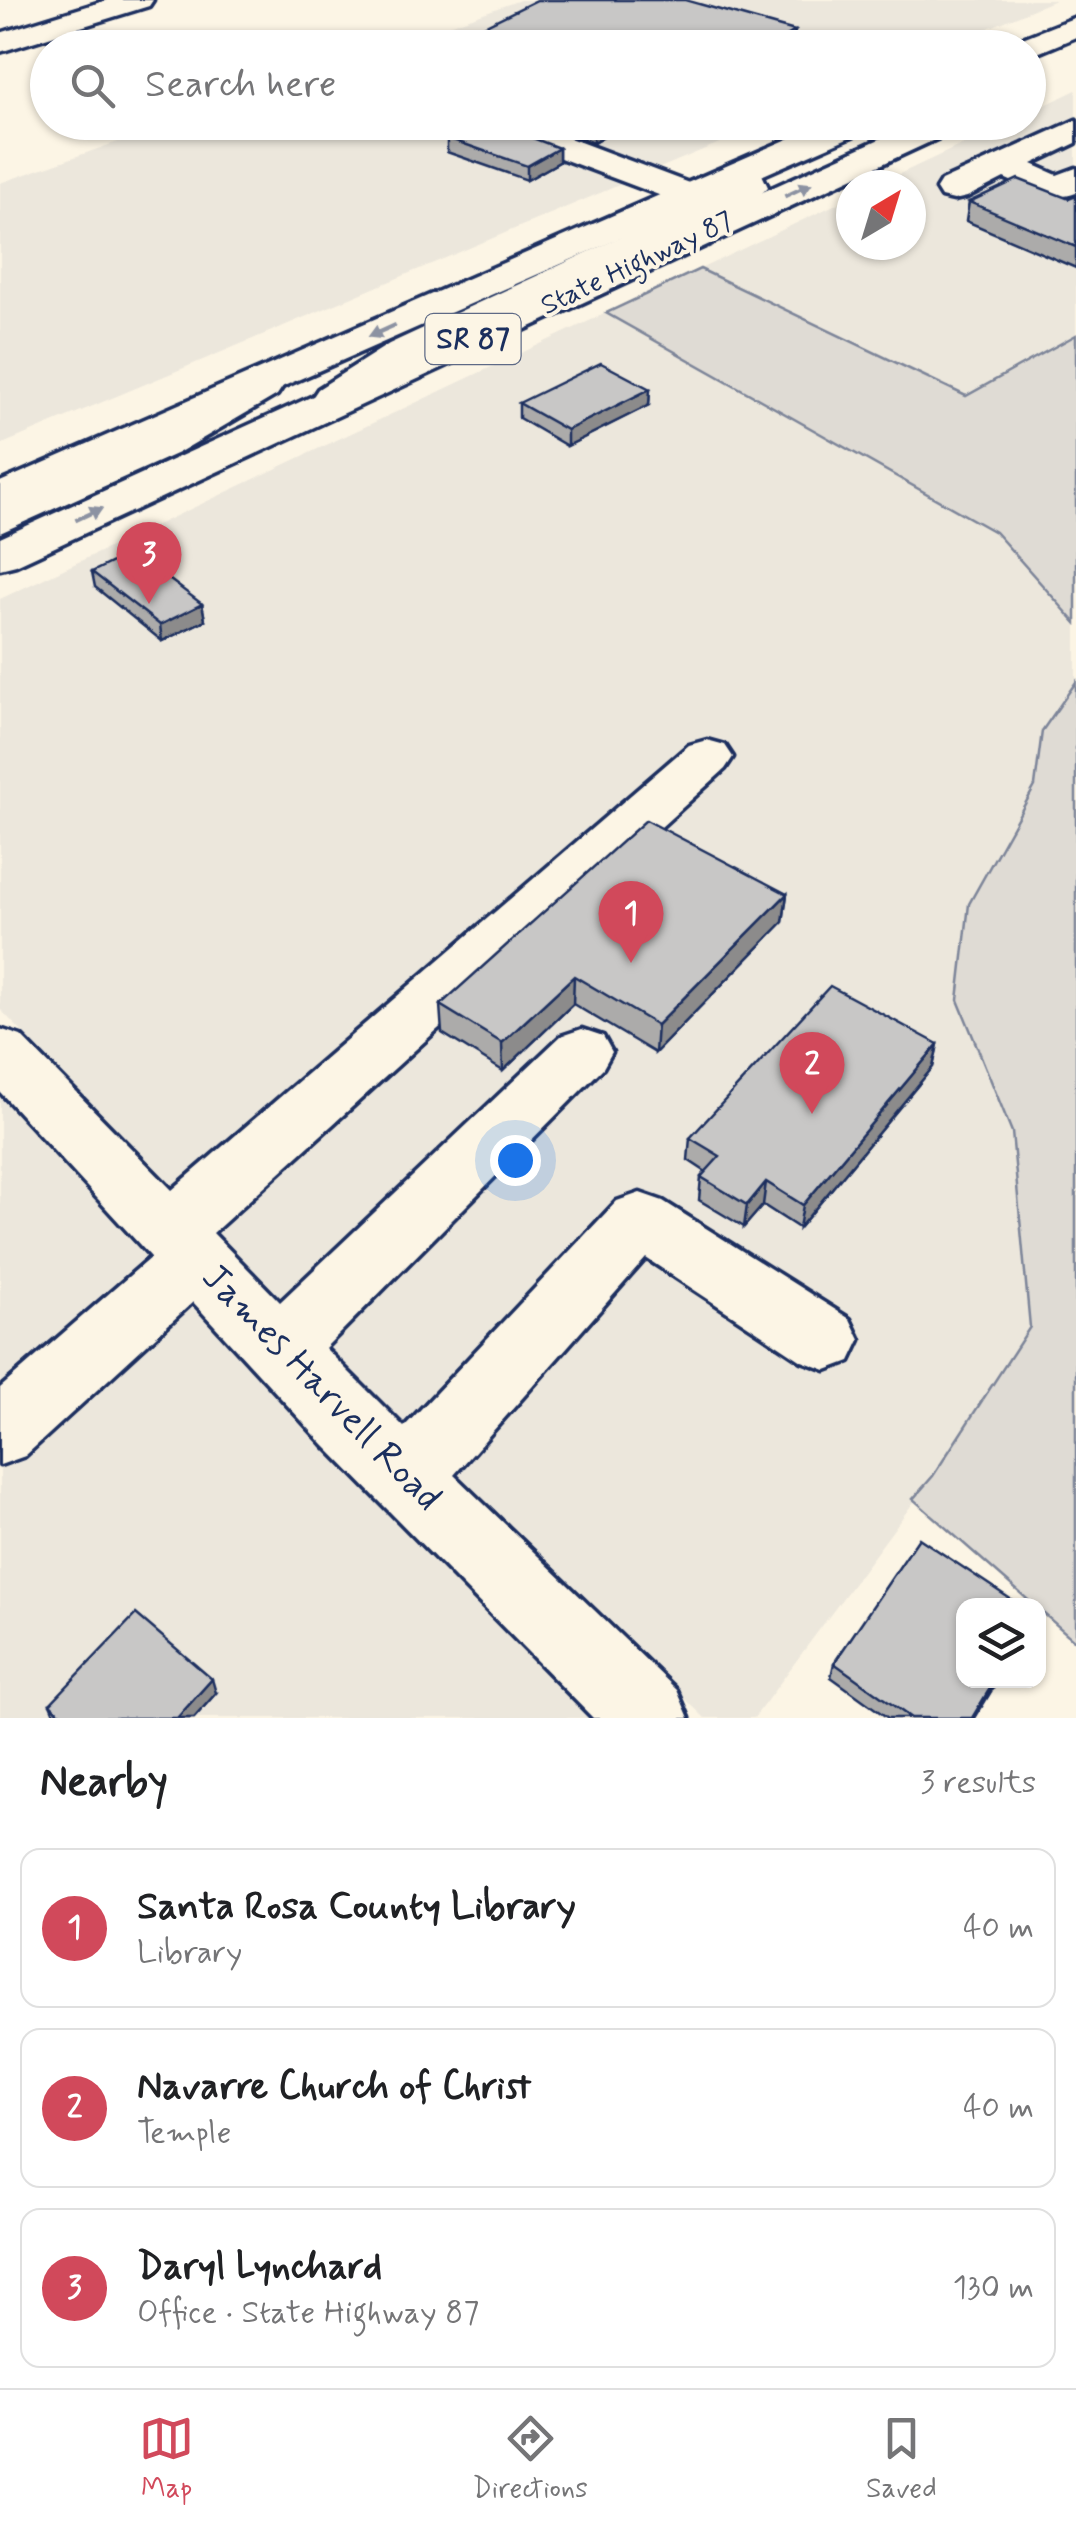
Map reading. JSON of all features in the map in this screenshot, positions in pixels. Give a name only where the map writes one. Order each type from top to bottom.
[{"type":"main road","points":[[42,30],[138,0]]},
{"type":"main road","points":[[1046,39],[1076,26]]},
{"type":"main road","points":[[0,43],[30,34]]},
{"type":"main road","points":[[1046,120],[1075,131]]},
{"type":"main road","points":[[954,189],[1075,131]]},
{"type":"main road","points":[[542,140],[689,196]]},
{"type":"main road","name":"SR 87","points":[[0,498],[815,140]]},
{"type":"main road","name":"State Highway 87","points":[[0,555],[907,140]]},
{"type":"main road","points":[[1003,165],[1058,188],[1076,179]]},
{"type":"main road","points":[[570,187],[611,166]]},
{"type":"main road","points":[[310,413],[404,354],[737,197],[750,187],[745,171]]},
{"type":"main road","points":[[0,519],[163,444],[282,374]]},
{"type":"main road","points":[[0,1433],[183,1245],[707,757]]},
{"type":"main road","name":"James Harvell Road","points":[[0,1052],[405,1477],[649,1718]]},
{"type":"main road","points":[[280,1348],[582,1052]]},
{"type":"main road","points":[[405,1477],[640,1220],[826,1340]]},
{"type":"shaded area","points":[[520,0],[1055,0],[984,30],[436,30]]},
{"type":"shaded area","points":[[1076,90],[1076,335],[966,396],[700,269],[836,204],[836,260],[926,260],[926,170],[908,170],[972,140],[1046,140],[1046,105]]},
{"type":"shaded area","points":[[123,140],[727,140],[0,445],[0,183]]},
{"type":"shaded area","points":[[700,269],[966,396],[1076,335],[1076,623],[995,532],[606,313]]},
{"type":"shaded area","points":[[606,313],[995,532],[1076,623],[1076,682],[1042,731],[1035,786],[969,904],[958,1000],[1012,1132],[1030,1327],[933,1476],[754,1718],[705,1718],[375,1398],[0,1009],[0,599]]},
{"type":"shaded area","points":[[1076,682],[1076,1642],[1046,1616],[1046,1598],[1026,1598],[913,1499],[933,1476],[1030,1327],[1012,1132],[958,1000],[969,904],[1035,786],[1042,731]]},
{"type":"shaded area","points":[[0,1096],[322,1444],[594,1718],[0,1718]]},
{"type":"building","points":[[537,0],[685,0],[791,30],[476,30]]},
{"type":"building","points":[[453,140],[538,140],[559,148],[527,166]]},
{"type":"building","points":[[1018,179],[1069,199],[1076,196],[1076,247],[969,202]]},
{"type":"building","points":[[601,363],[650,389],[567,430],[519,403]]},
{"type":"building","points":[[133,552],[202,604],[160,625],[92,572]]},
{"type":"building","points":[[646,820],[787,894],[657,1025],[574,976],[502,1043],[440,1005]]},
{"type":"building","points":[[830,986],[938,1044],[803,1205],[766,1182],[747,1205],[701,1177],[720,1156],[690,1138]]},
{"type":"building","points":[[919,1538],[1009,1598],[956,1598],[956,1688],[990,1688],[972,1718],[911,1718],[834,1663]]},
{"type":"building","points":[[136,1614],[212,1679],[177,1718],[65,1718],[50,1704]]},
{"type":"place","name":"Daryl Lynchard","points":[[149,604]]},
{"type":"place","name":"Santa Rosa County Library","points":[[631,963]]},
{"type":"place","name":"Navarre Church of Christ","points":[[812,1114]]}]
